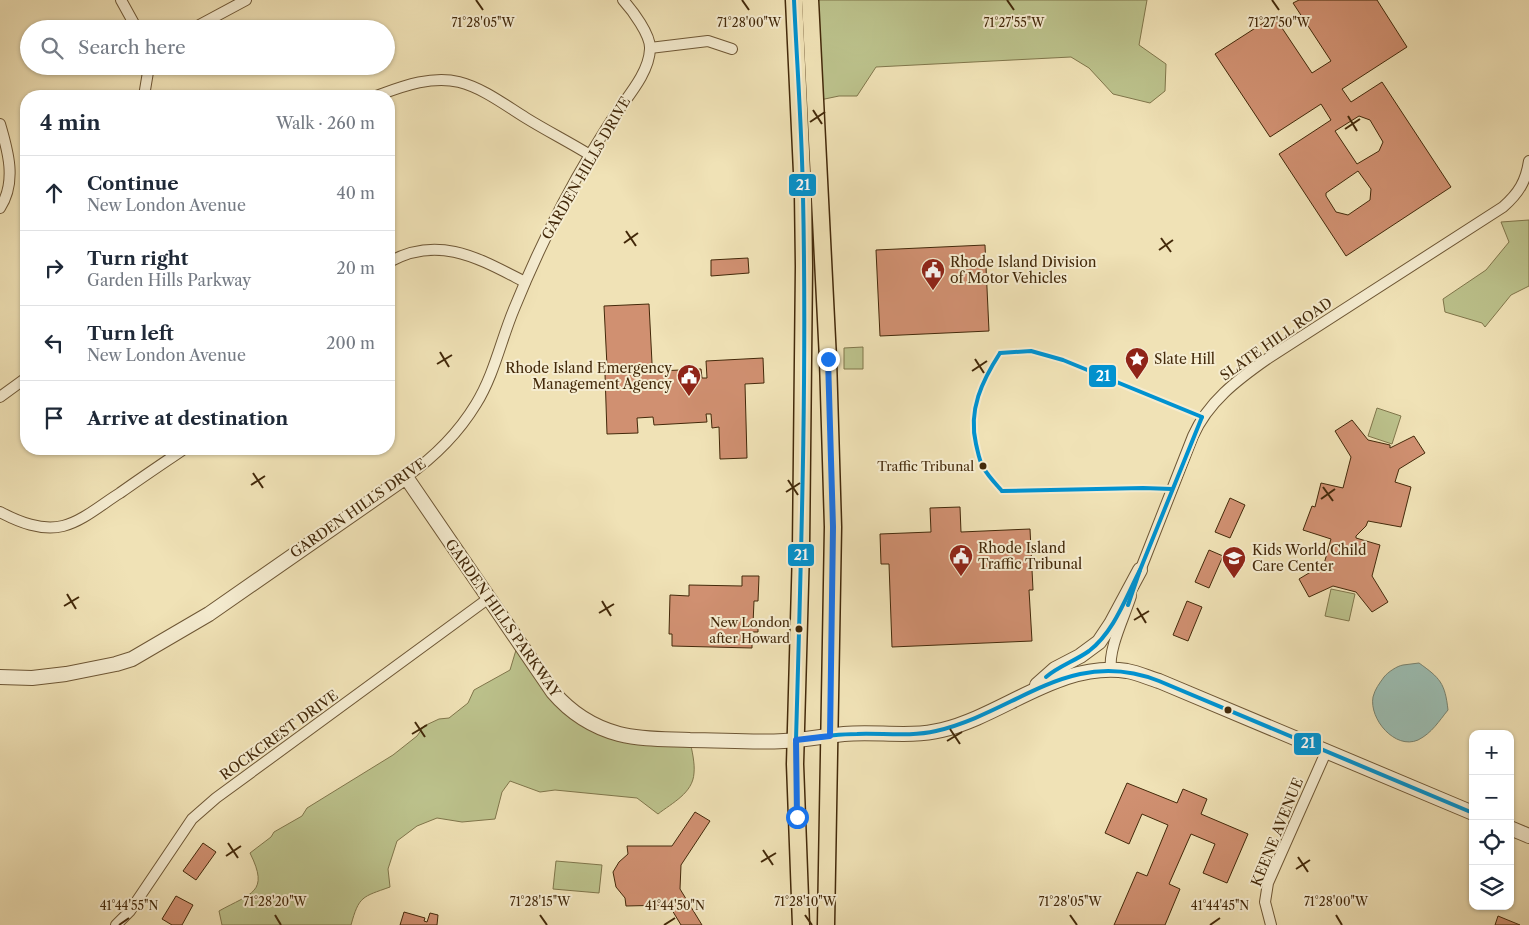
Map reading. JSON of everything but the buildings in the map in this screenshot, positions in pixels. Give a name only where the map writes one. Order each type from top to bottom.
[{"type":"main road","points":[[794,0],[803,194],[804,295],[796,740],[801,925]]},
{"type":"main road","points":[[810,0],[828,359],[833,517],[826,925]]},
{"type":"street","points":[[121,0],[133,20]]},
{"type":"street","points":[[209,20],[246,0]]},
{"type":"street","points":[[623,0],[648,37],[650,48],[708,41],[732,50]]},
{"type":"street","name":"GARDEN HILLS DRIVE","points":[[0,677],[32,678],[66,674],[132,659],[209,614],[421,466],[454,434],[477,402],[484,389],[525,282],[543,242],[590,155],[639,78],[650,48]]},
{"type":"street","points":[[145,90],[147,75]]},
{"type":"street","points":[[392,90],[418,83],[444,80],[458,81],[514,109],[590,155]]},
{"type":"street","points":[[0,124],[8,151],[10,168],[7,195],[0,208]]},
{"type":"street","name":"SLATE HILL ROAD","points":[[1111,670],[1112,653],[1140,570],[1197,426],[1210,407],[1242,376],[1503,207],[1518,193],[1523,185],[1529,161]]},
{"type":"street","points":[[395,260],[419,250],[434,248],[449,250],[496,266],[525,282]]},
{"type":"street","points":[[0,397],[20,382]]},
{"type":"street","points":[[0,512],[31,525],[51,527],[72,523],[175,455]]},
{"type":"street","name":"GARDEN HILLS PARKWAY","points":[[406,477],[553,692],[565,705],[596,725],[618,734],[649,739],[784,742],[846,734],[913,734],[934,732],[966,722],[1025,695]]},
{"type":"street","points":[[1025,695],[1055,669],[1080,656],[1098,642],[1111,624],[1140,570]]},
{"type":"street","name":"ROCKCREST DRIVE","points":[[116,925],[130,911],[192,819],[210,803],[489,598]]},
{"type":"street","points":[[1025,695],[1074,676],[1111,670],[1128,672],[1159,681],[1469,811]]},
{"type":"street","name":"KEENE AVENUE","points":[[1271,925],[1265,902],[1268,883],[1326,752]]},
{"type":"street","points":[[1514,830],[1529,836]]},
{"type":"green space","points":[[814,0],[1147,0],[1139,45],[1166,64],[1165,91],[1150,103],[1113,94],[1089,68],[1071,57],[876,67],[857,96],[839,96],[820,100]]},
{"type":"green space","points":[[1529,220],[1529,286],[1511,295],[1485,327],[1482,323],[1445,312],[1443,299],[1486,270],[1509,242],[1501,222]]},
{"type":"green space","points":[[863,347],[863,369],[844,369],[844,348]]},
{"type":"green space","points":[[1377,408],[1401,416],[1392,444],[1368,436]]},
{"type":"green space","points":[[1331,589],[1355,594],[1349,621],[1325,616]]},
{"type":"green space","points":[[519,640],[562,700],[599,725],[690,741],[694,773],[693,780],[686,792],[658,814],[637,798],[555,790],[540,792],[510,781],[502,792],[495,819],[462,822],[437,818],[417,826],[397,841],[388,869],[390,887],[363,899],[359,903],[351,925],[222,925],[219,911],[248,895],[257,884],[256,866],[250,853],[271,837],[274,832],[302,816],[307,808],[393,755],[417,736],[424,726],[439,719],[449,718],[468,703],[474,690],[510,670]]},
{"type":"green space","points":[[556,861],[602,865],[599,893],[553,889]]},
{"type":"water","points":[[1419,663],[1437,677],[1445,693],[1448,710],[1423,737],[1409,742],[1401,741],[1385,731],[1379,723],[1373,706],[1373,697],[1379,684],[1390,671],[1401,666]]},
{"type":"transit line","name":"21","points":[[794,0],[801,123],[804,264],[803,468],[796,740]]},
{"type":"transit line","name":"21","points":[[1000,353],[1031,351],[1063,360],[1202,417]]},
{"type":"transit line","name":"21","points":[[1000,353],[978,396],[975,408],[974,431],[982,464],[989,476],[1002,491]]},
{"type":"transit line","name":"21","points":[[1128,605],[1140,570],[1202,417]]},
{"type":"transit line","name":"21","points":[[1002,491],[1172,489]]},
{"type":"transit line","name":"21","points":[[1046,677],[1084,655],[1106,634],[1119,614],[1140,570]]},
{"type":"transit line","name":"21","points":[[796,740],[841,735],[906,734],[936,731],[965,722],[1044,686],[1071,676],[1098,671],[1127,672],[1159,681],[1469,811]]},
{"type":"place","name":"Rhode Island Division of Motor Vehicles","points":[[933,291]]},
{"type":"place","name":"Slate Hill","points":[[1137,380]]},
{"type":"place","name":"Rhode Island Emergency Management Agency","points":[[689,397]]},
{"type":"place","name":"Traffic Tribunal","points":[[983,466]]},
{"type":"place","name":"Rhode Island Traffic Tribunal","points":[[961,577]]},
{"type":"place","name":"Kids World Child Care Center","points":[[1234,579]]},
{"type":"place","name":"New London after Howard","points":[[799,629]]},
{"type":"route","points":[[797,817],[796,740],[830,736],[833,527],[828,359]]}]
